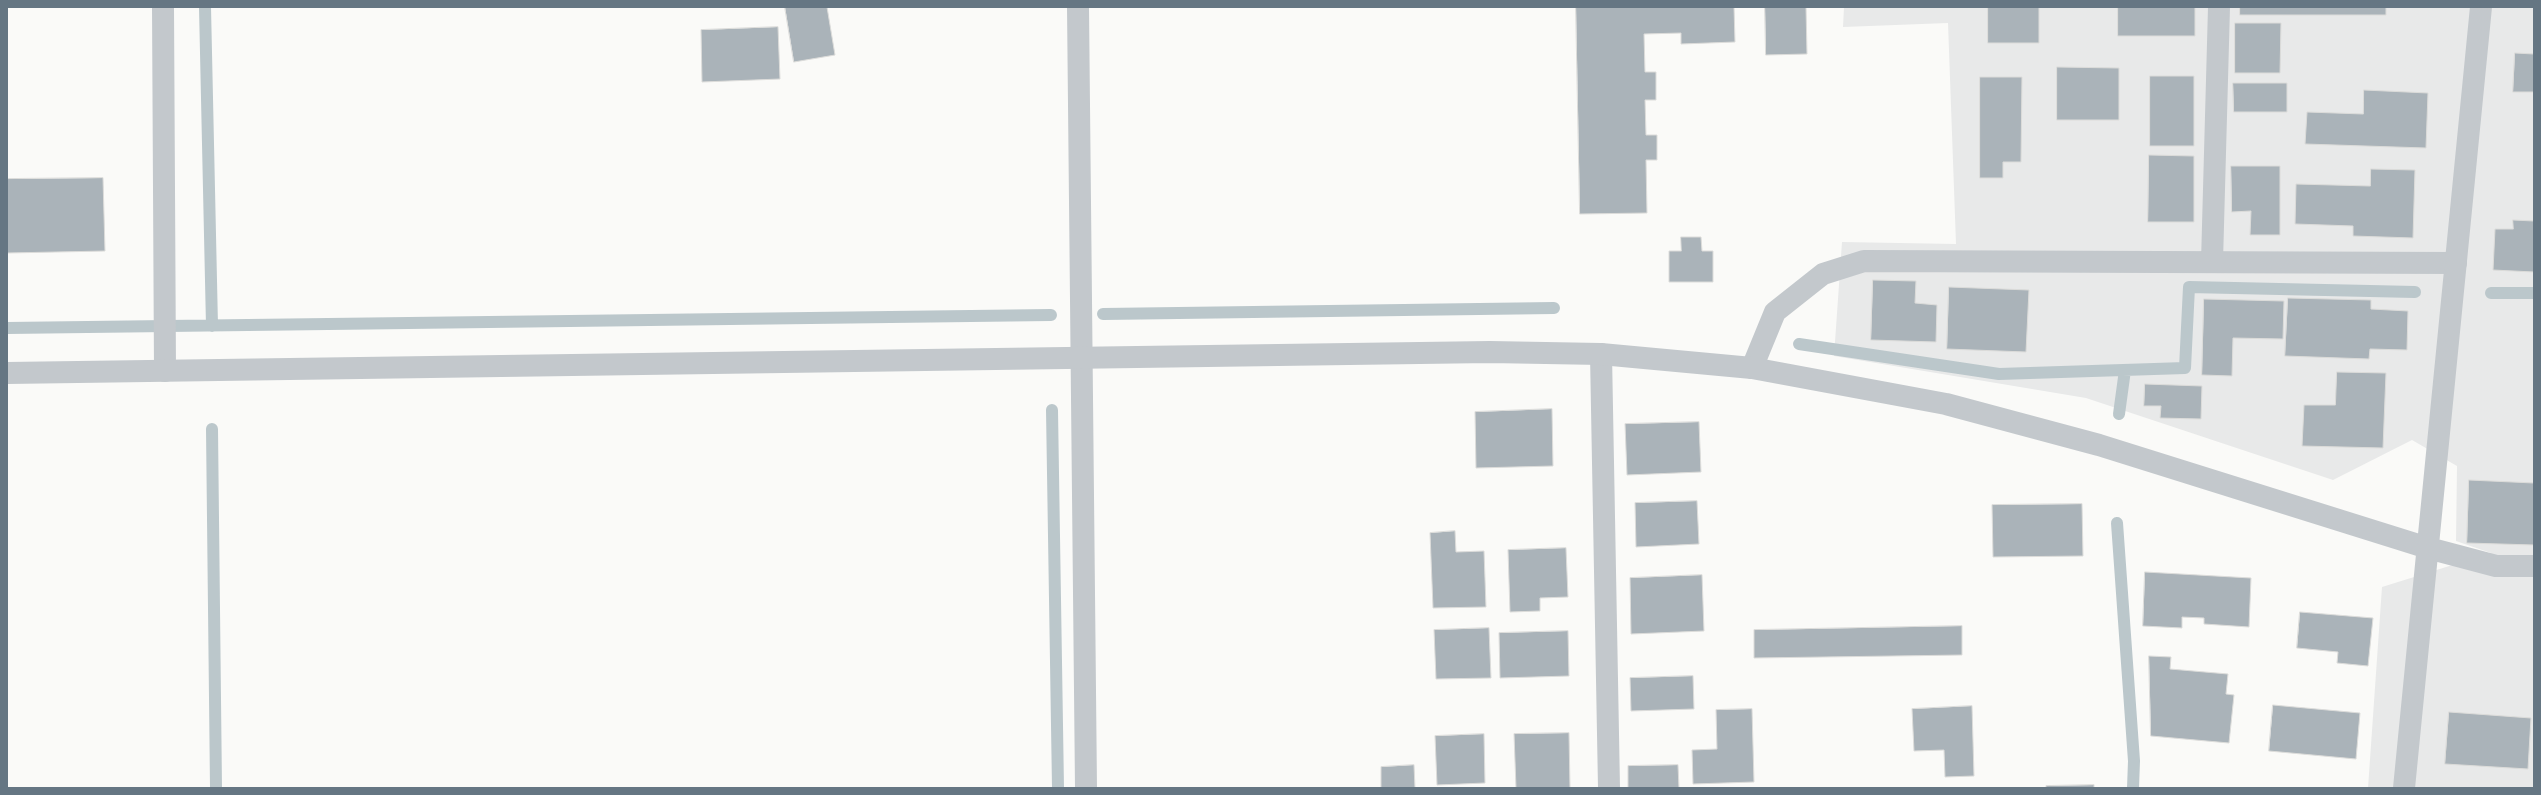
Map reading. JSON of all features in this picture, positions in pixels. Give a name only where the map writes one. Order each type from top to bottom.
[{"type":"street","points":[[163,7],[165,371]]},
{"type":"street","points":[[1078,7],[1086,788]]},
{"type":"street","points":[[2212,262],[2219,7]]},
{"type":"street","points":[[2404,788],[2482,7]]},
{"type":"street","points":[[1752,368],[1774,312],[1823,274],[1864,261],[2456,263]]},
{"type":"street","points":[[7,373],[1082,359],[1490,352],[1601,354],[1752,368],[1946,404],[2084,440],[2428,548],[2496,566],[2534,566]]},
{"type":"street","points":[[1601,354],[1609,788]]},
{"type":"shaded area","points":[[1844,7],[2534,7],[2534,788],[2368,788],[2382,587],[2491,553],[2456,541],[2457,466],[2412,440],[2333,480],[2086,398],[1834,356],[1842,242],[1956,244],[1948,23],[1843,27]]},
{"type":"building","points":[[785,7],[827,7],[835,55],[794,62]]},
{"type":"building","points":[[1576,7],[1734,7],[1735,42],[1681,44],[1681,33],[1644,34],[1645,72],[1656,72],[1656,100],[1645,100],[1646,135],[1657,135],[1657,160],[1646,160],[1647,213],[1580,214]]},
{"type":"building","points":[[1765,7],[1806,7],[1807,54],[1766,55]]},
{"type":"building","points":[[1988,7],[2039,7],[2039,43],[1988,43]]},
{"type":"building","points":[[2118,7],[2195,7],[2195,36],[2118,36]]},
{"type":"building","points":[[2240,7],[2386,7],[2386,15],[2240,15]]},
{"type":"building","points":[[2235,23],[2281,23],[2280,73],[2235,73]]},
{"type":"building","points":[[778,27],[780,79],[702,82],[701,30]]},
{"type":"building","points":[[2515,53],[2534,54],[2534,92],[2513,92]]},
{"type":"building","points":[[2057,67],[2119,68],[2119,120],[2057,120]]},
{"type":"building","points":[[2150,76],[2194,76],[2194,146],[2150,146]]},
{"type":"building","points":[[1980,77],[2022,77],[2021,162],[2003,162],[2003,178],[1980,178]]},
{"type":"building","points":[[2233,83],[2287,83],[2287,112],[2234,112]]},
{"type":"building","points":[[2364,90],[2428,93],[2426,148],[2305,144],[2307,112],[2363,114]]},
{"type":"building","points":[[2149,155],[2194,156],[2194,222],[2148,222]]},
{"type":"building","points":[[2231,166],[2280,166],[2280,235],[2250,235],[2251,211],[2232,212]]},
{"type":"building","points":[[2371,169],[2415,170],[2413,238],[2353,236],[2353,226],[2295,224],[2296,184],[2370,186]]},
{"type":"building","points":[[103,178],[105,251],[7,253],[7,179]]},
{"type":"building","points":[[2513,220],[2534,221],[2534,272],[2493,270],[2495,229],[2513,229]]},
{"type":"building","points":[[1681,237],[1701,237],[1702,251],[1713,251],[1713,282],[1669,282],[1669,251],[1681,251]]},
{"type":"building","points":[[1873,280],[1916,281],[1915,303],[1937,305],[1936,342],[1871,340]]},
{"type":"building","points":[[1949,287],[2029,290],[2026,352],[1947,349]]},
{"type":"building","points":[[2288,298],[2371,300],[2371,309],[2408,311],[2407,350],[2370,349],[2369,359],[2285,356]]},
{"type":"building","points":[[2204,299],[2284,301],[2283,339],[2233,338],[2232,376],[2202,375]]},
{"type":"building","points":[[2337,372],[2386,373],[2383,448],[2302,446],[2304,405],[2335,405]]},
{"type":"building","points":[[2145,384],[2202,386],[2201,419],[2160,418],[2161,406],[2144,406]]},
{"type":"building","points":[[1552,409],[1553,466],[1476,468],[1475,412]]},
{"type":"building","points":[[1699,422],[1701,472],[1627,475],[1625,424]]},
{"type":"building","points":[[2469,480],[2534,483],[2534,545],[2467,543]]},
{"type":"building","points":[[1697,501],[1699,544],[1636,547],[1635,503]]},
{"type":"building","points":[[2082,504],[2083,556],[1993,557],[1992,505]]},
{"type":"building","points":[[1455,531],[1456,552],[1484,551],[1486,607],[1433,608],[1430,533]]},
{"type":"building","points":[[1566,548],[1568,597],[1540,598],[1540,611],[1510,612],[1508,550]]},
{"type":"building","points":[[2145,572],[2251,578],[2249,627],[2204,624],[2204,618],[2182,617],[2182,628],[2143,626]]},
{"type":"building","points":[[1702,575],[1704,631],[1631,634],[1630,578]]},
{"type":"building","points":[[2300,612],[2373,618],[2368,666],[2337,663],[2338,652],[2297,648]]},
{"type":"building","points":[[1962,626],[1962,655],[1754,658],[1754,630]]},
{"type":"building","points":[[1489,628],[1491,678],[1436,679],[1434,630]]},
{"type":"building","points":[[1568,631],[1569,676],[1500,678],[1499,633]]},
{"type":"building","points":[[2149,656],[2171,657],[2170,669],[2228,674],[2226,694],[2234,695],[2229,743],[2151,736]]},
{"type":"building","points":[[1693,676],[1694,709],[1631,711],[1630,678]]},
{"type":"building","points":[[2273,705],[2360,713],[2356,759],[2269,751]]},
{"type":"building","points":[[1972,706],[1974,776],[1945,777],[1944,750],[1914,751],[1912,709]]},
{"type":"building","points":[[1752,709],[1754,782],[1693,784],[1692,750],[1717,749],[1716,710]]},
{"type":"building","points":[[2449,712],[2531,718],[2528,769],[2445,764]]},
{"type":"building","points":[[1569,733],[1570,788],[1516,788],[1514,734]]},
{"type":"building","points":[[1484,734],[1485,783],[1437,785],[1435,736]]},
{"type":"building","points":[[1414,765],[1415,788],[1381,788],[1381,767]]},
{"type":"building","points":[[1678,765],[1679,788],[1628,788],[1628,766]]},
{"type":"building","points":[[2094,785],[2094,788],[2046,788],[2046,786]]},
{"type":"waterway","points":[[205,7],[212,326]]},
{"type":"waterway","points":[[1799,344],[1999,374],[2185,368],[2189,287],[2415,292]]},
{"type":"waterway","points":[[2491,293],[2534,293]]},
{"type":"waterway","points":[[1103,314],[1554,308]]},
{"type":"waterway","points":[[7,328],[1051,315]]},
{"type":"waterway","points":[[2119,414],[2125,370]]},
{"type":"waterway","points":[[1052,410],[1058,788]]},
{"type":"waterway","points":[[212,429],[216,788]]},
{"type":"waterway","points":[[2117,523],[2134,761],[2133,788]]}]
